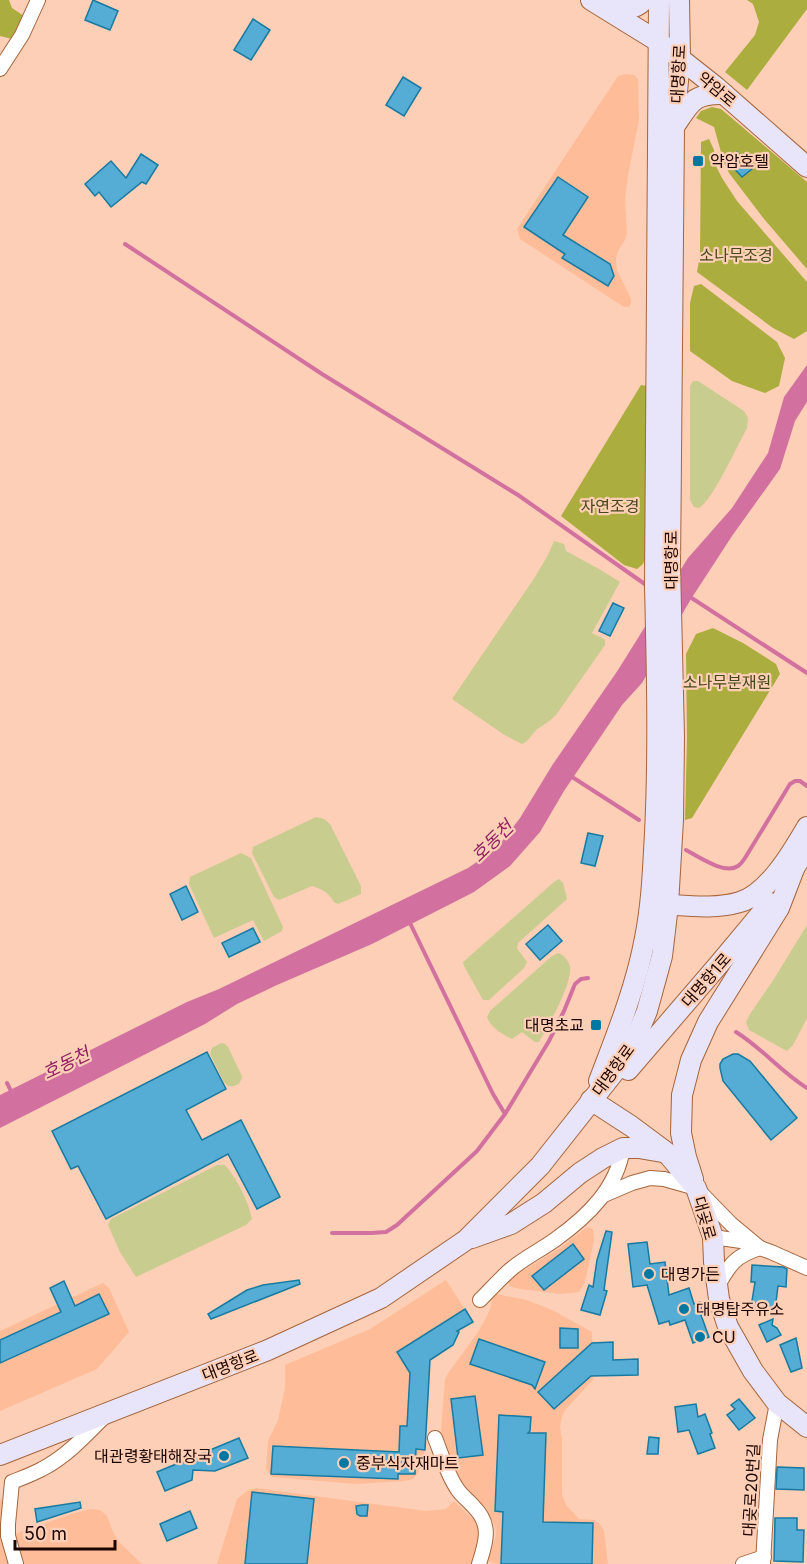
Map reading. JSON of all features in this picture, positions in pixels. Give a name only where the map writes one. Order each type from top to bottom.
[{"type":"main road","points":[[592,0],[619,9],[631,9],[643,3],[644,0]]},
{"type":"main road","name":"약암로","points":[[592,0],[659,42],[680,58],[807,167]]},
{"type":"main road","name":"대명항로","points":[[659,0],[655,586],[659,904]]},
{"type":"main road","name":"대명항로","points":[[0,1455],[268,1350],[381,1298],[466,1240],[540,1166],[591,1100],[632,992],[645,940],[659,904],[673,820],[673,662],[670,566],[674,126],[680,58],[679,0]]},
{"type":"main road","points":[[674,126],[687,106],[694,100],[706,94],[724,94]]},
{"type":"main road","points":[[659,904],[710,906],[741,902],[754,895],[778,870],[807,827]]},
{"type":"main road","name":"대명항1로","points":[[591,1100],[624,1075],[762,914],[807,848]]},
{"type":"main road","points":[[696,1188],[681,1133],[682,1095],[691,1060],[708,1022],[779,908],[794,869]]},
{"type":"main road","name":"대곶로","points":[[591,1100],[666,1152],[696,1188],[713,1237],[717,1287],[728,1328],[753,1371],[777,1403],[807,1427]]},
{"type":"main road","points":[[466,1240],[511,1224],[544,1203],[580,1173],[623,1148],[666,1152]]},
{"type":"street","points":[[0,69],[21,35],[38,0]]},
{"type":"street","points":[[480,1300],[510,1270],[584,1217],[604,1195],[618,1171],[623,1148]]},
{"type":"street","points":[[604,1195],[650,1178],[670,1180],[696,1188],[731,1224],[760,1248]]},
{"type":"street","points":[[713,1237],[741,1241],[807,1268]]},
{"type":"street","points":[[717,1287],[736,1258],[760,1248]]},
{"type":"street","name":"대곶로20번길","points":[[743,1564],[764,1560],[770,1440],[777,1403]]},
{"type":"street","name":"대명항로","points":[[16,1564],[8,1536],[12,1482],[44,1468],[61,1456],[107,1413]]},
{"type":"street","points":[[435,1438],[458,1490],[480,1513],[484,1521],[487,1530],[479,1564]]},
{"type":"shaded area","points":[[634,75],[638,79],[639,120],[625,200],[627,233],[616,259],[617,270],[631,299],[629,307],[624,307],[520,239],[517,229],[618,76]]},
{"type":"shaded area","points":[[587,1227],[593,1229],[594,1240],[585,1282],[579,1292],[561,1294],[520,1289],[509,1285],[516,1275],[560,1248]]},
{"type":"shaded area","points":[[446,1280],[473,1322],[460,1330],[453,1345],[429,1360],[425,1450],[418,1473],[413,1479],[356,1484],[272,1477],[266,1469],[268,1441],[278,1420],[285,1388],[285,1365],[370,1329]]},
{"type":"shaded area","points":[[103,1283],[109,1288],[129,1332],[97,1369],[0,1411],[0,1331]]},
{"type":"shaded area","points":[[496,1294],[527,1300],[552,1310],[592,1332],[593,1380],[562,1416],[560,1427],[562,1494],[566,1505],[579,1519],[594,1520],[600,1524],[604,1531],[608,1564],[497,1564],[488,1561],[496,1535],[495,1526],[486,1507],[465,1490],[451,1462],[441,1431],[445,1379],[478,1332],[487,1316],[492,1298]]},
{"type":"shaded area","points":[[256,1488],[426,1511],[446,1509],[454,1501],[477,1523],[479,1540],[473,1564],[217,1564],[237,1499],[247,1491]]},
{"type":"shaded area","points":[[0,1498],[3,1507],[0,1522]]},
{"type":"shaded area","points":[[91,1509],[100,1510],[107,1516],[119,1542],[142,1564],[0,1564],[0,1522],[2,1535],[15,1534],[71,1514]]},
{"type":"green space","points":[[0,0],[9,0],[12,8],[24,16],[12,39],[0,36]]},
{"type":"green space","points":[[747,0],[807,0],[807,9],[747,90],[725,72],[755,35],[759,22],[753,4]]},
{"type":"green space","name":"소나무조경","points":[[712,107],[721,109],[807,182],[807,269],[764,219],[729,173],[714,127],[696,118],[701,111]]},
{"type":"green space","name":"소나무조경","points":[[709,139],[714,150],[715,164],[737,201],[807,282],[807,331],[794,339],[773,328],[697,272],[700,255],[701,142]]},
{"type":"green space","name":"소나무조경","points":[[701,284],[777,342],[785,358],[779,386],[765,393],[732,381],[690,351],[690,303],[694,286]]},
{"type":"green space","points":[[693,381],[698,381],[744,411],[748,418],[747,428],[725,471],[705,503],[699,508],[694,507],[690,500],[690,386]]},
{"type":"green space","name":"자연조경","points":[[641,385],[648,386],[646,556],[643,564],[637,569],[624,565],[561,516]]},
{"type":"green space","points":[[554,541],[564,544],[566,551],[620,582],[592,633],[604,639],[605,645],[556,715],[522,744],[503,734],[452,699],[535,577]]},
{"type":"green space","name":"소나무분재원","points":[[713,628],[743,643],[776,664],[780,674],[692,818],[685,820],[686,654],[696,634]]},
{"type":"green space","points":[[316,817],[330,824],[361,886],[361,894],[338,904],[325,892],[312,886],[279,900],[274,897],[252,853],[253,847]]},
{"type":"green space","points":[[241,853],[251,858],[283,927],[282,931],[264,941],[253,920],[214,938],[189,884],[190,877]]},
{"type":"green space","points":[[559,879],[563,883],[567,899],[518,943],[517,948],[527,962],[524,968],[489,1000],[483,1000],[463,962]]},
{"type":"green space","points":[[807,925],[807,1018],[793,1045],[787,1051],[749,1030],[746,1022]]},
{"type":"green space","points":[[558,953],[569,963],[570,975],[559,1005],[539,1042],[535,1042],[522,1032],[512,1039],[497,1030],[487,1017],[490,1011]]},
{"type":"green space","points":[[221,1043],[228,1047],[242,1076],[241,1081],[236,1085],[228,1086],[224,1082],[210,1054],[212,1048]]},
{"type":"green space","points":[[217,1165],[225,1165],[234,1177],[245,1198],[252,1219],[246,1225],[136,1277],[120,1252],[108,1225],[111,1219]]},
{"type":"water","name":"호동천","points":[[807,365],[807,402],[795,421],[780,469],[691,599],[642,683],[622,705],[564,791],[540,832],[510,866],[474,892],[372,944],[237,1004],[205,1024],[0,1128],[0,1095],[187,1002],[219,989],[468,868],[497,848],[520,818],[553,764],[618,670],[688,558],[732,508],[768,453],[784,397]]},
{"type":"building","points":[[93,0],[118,11],[110,30],[85,20]]},
{"type":"building","points":[[253,19],[270,30],[251,60],[234,50]]},
{"type":"building","points":[[403,77],[421,88],[404,116],[386,105]]},
{"type":"building","points":[[737,152],[752,169],[742,177],[727,161]]},
{"type":"building","points":[[141,154],[158,165],[146,184],[142,182],[111,207],[99,192],[95,196],[85,184],[111,161],[126,178]]},
{"type":"building","points":[[558,177],[588,197],[563,235],[610,264],[614,276],[608,286],[562,258],[565,254],[524,227]]},
{"type":"building","points":[[613,603],[624,608],[610,636],[599,631]]},
{"type":"building","points":[[588,833],[603,836],[595,866],[581,863]]},
{"type":"building","points":[[186,886],[198,912],[182,920],[170,894]]},
{"type":"building","points":[[548,925],[562,941],[540,960],[526,944]]},
{"type":"building","points":[[253,928],[260,942],[229,957],[222,943]]},
{"type":"building","points":[[207,1052],[226,1089],[186,1110],[202,1140],[241,1120],[280,1197],[257,1209],[228,1154],[106,1219],[78,1166],[71,1169],[52,1131]]},
{"type":"building","points":[[738,1054],[750,1061],[797,1118],[771,1140],[723,1081],[720,1064],[723,1059]]},
{"type":"building","points":[[606,1231],[612,1232],[604,1290],[607,1291],[600,1315],[581,1310],[589,1285],[593,1287],[597,1260]]},
{"type":"building","points":[[647,1242],[650,1264],[665,1262],[669,1295],[689,1288],[694,1304],[700,1302],[704,1314],[701,1315],[709,1337],[693,1343],[685,1320],[670,1325],[669,1321],[659,1324],[647,1285],[633,1287],[628,1244]]},
{"type":"building","points":[[573,1244],[584,1259],[544,1290],[532,1276]]},
{"type":"building","points":[[752,1265],[787,1269],[786,1287],[778,1286],[775,1310],[751,1307],[755,1282],[751,1282]]},
{"type":"building","points":[[299,1280],[300,1284],[211,1319],[208,1314],[247,1290],[263,1285]]},
{"type":"building","points":[[64,1281],[75,1306],[99,1294],[109,1314],[0,1363],[0,1340],[61,1312],[50,1288]]},
{"type":"building","points":[[465,1309],[473,1322],[457,1331],[459,1332],[453,1345],[430,1360],[425,1450],[416,1449],[415,1474],[398,1474],[398,1479],[271,1474],[273,1446],[399,1452],[400,1426],[407,1426],[410,1373],[397,1352]]},
{"type":"building","points":[[773,1319],[772,1325],[781,1335],[767,1342],[759,1325]]},
{"type":"building","points":[[560,1328],[578,1329],[578,1348],[560,1348]]},
{"type":"building","points":[[796,1338],[802,1368],[791,1372],[780,1345]]},
{"type":"building","points":[[479,1339],[545,1362],[535,1389],[532,1385],[470,1364]]},
{"type":"building","points":[[613,1342],[613,1360],[638,1359],[638,1375],[591,1376],[554,1409],[538,1392],[592,1343]]},
{"type":"building","points":[[475,1396],[483,1455],[458,1458],[451,1399]]},
{"type":"building","points":[[739,1399],[755,1418],[739,1430],[727,1415],[735,1409],[731,1405]]},
{"type":"building","points":[[696,1404],[698,1417],[705,1414],[715,1448],[698,1454],[689,1430],[678,1432],[675,1407]]},
{"type":"building","points":[[499,1415],[531,1417],[528,1433],[546,1433],[543,1522],[593,1523],[592,1564],[501,1564],[503,1512],[495,1511]]},
{"type":"building","points":[[649,1437],[659,1438],[658,1454],[647,1454]]},
{"type":"building","points":[[239,1438],[248,1458],[215,1471],[193,1470],[192,1480],[165,1491],[157,1472]]},
{"type":"building","points":[[777,1467],[804,1468],[804,1490],[776,1489]]},
{"type":"building","points":[[252,1492],[314,1499],[307,1564],[245,1564]]},
{"type":"building","points":[[80,1502],[81,1508],[37,1522],[35,1509]]},
{"type":"building","points":[[368,1505],[367,1516],[357,1514],[356,1506]]},
{"type":"building","points":[[190,1511],[197,1528],[167,1541],[160,1524]]},
{"type":"building","points":[[775,1518],[797,1518],[797,1530],[804,1530],[803,1562],[774,1561]]},
{"type":"waterway","points":[[125,244],[322,374],[518,495],[649,587]]},
{"type":"waterway","points":[[687,595],[807,673]]},
{"type":"waterway","points":[[569,775],[639,820]]},
{"type":"waterway","points":[[686,850],[719,867],[738,866],[790,784],[800,781],[807,786]]},
{"type":"waterway","points":[[332,1233],[386,1232],[397,1225],[477,1151],[505,1114],[493,1094],[409,921]]},
{"type":"waterway","points":[[505,1114],[549,1041],[575,984],[581,979],[588,978]]},
{"type":"waterway","points":[[736,1032],[807,1088]]},
{"type":"waterway","points":[[7,1083],[12,1093]]},
{"type":"place","name":"약암호텔","points":[[698,161]]},
{"type":"place","name":"대명초교","points":[[596,1025]]},
{"type":"place","name":"대명가든","points":[[649,1274]]},
{"type":"place","name":"대명탑주유소","points":[[684,1309]]},
{"type":"place","name":"CU","points":[[700,1337]]},
{"type":"place","name":"대관령황태해장국","points":[[224,1456]]},
{"type":"place","name":"중부식자재마트","points":[[344,1463]]}]
